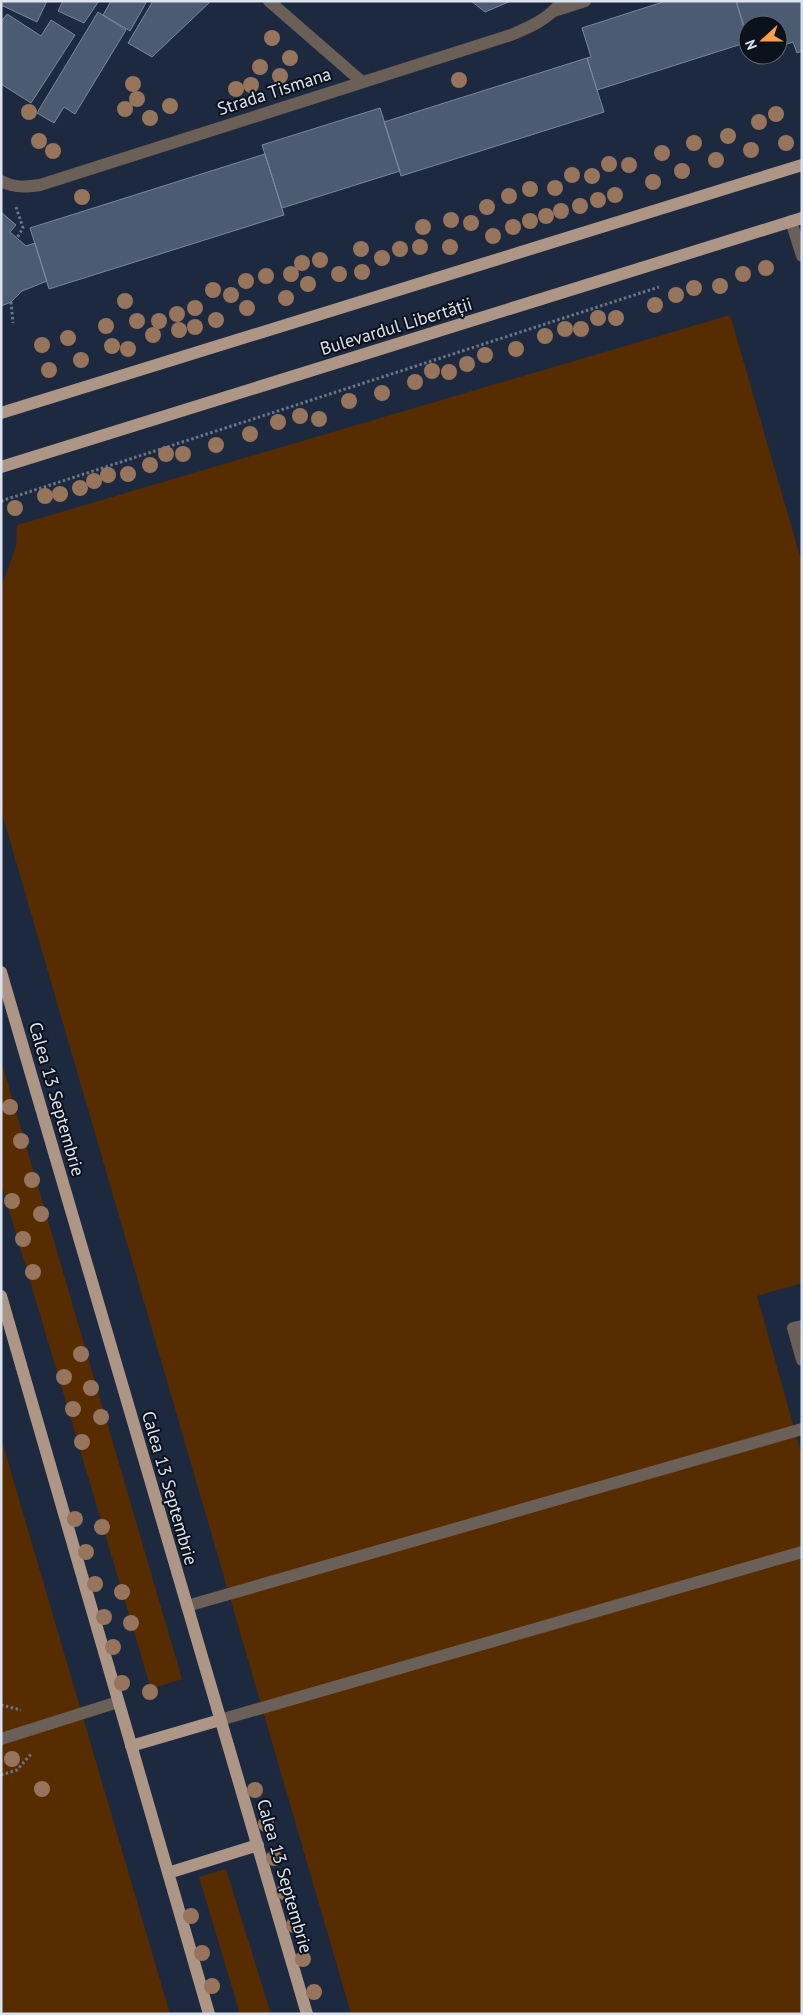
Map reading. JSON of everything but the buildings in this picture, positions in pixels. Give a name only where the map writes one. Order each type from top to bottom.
[{"type":"main road","name":"Bulevardul Libertății","points":[[1,413],[802,165]]},
{"type":"main road","name":"Bulevardul Libertății","points":[[1,467],[796,220]]},
{"type":"main road","name":"Calea 13 Septembrie","points":[[1,972],[307,2014]]},
{"type":"main road","points":[[1,1296],[209,2014]]},
{"type":"main road","points":[[131,1746],[220,1720]]},
{"type":"main road","points":[[168,1873],[258,1845]]},
{"type":"street","points":[[269,1],[361,81]]},
{"type":"street","name":"Strada Tismana","points":[[5,183],[24,187],[40,185],[361,81],[511,35],[558,6],[585,1]]},
{"type":"street","points":[[796,220],[802,256]]},
{"type":"street","points":[[802,1326],[793,1328],[802,1360]]},
{"type":"street","points":[[187,1606],[802,1429]]},
{"type":"street","points":[[220,1720],[802,1552]]},
{"type":"street","points":[[1,1739],[118,1702]]},
{"type":"path","points":[[5,183],[23,228],[17,238]]},
{"type":"path","points":[[1,501],[661,287]]},
{"type":"path","points":[[11,302],[13,323]]},
{"type":"path","points":[[1,1705],[12,1707],[27,1714]]},
{"type":"path","points":[[1,1775],[22,1766],[35,1748]]},
{"type":"shaded area","points":[[730,315],[802,563],[802,1283],[757,1296],[802,1456],[802,2014],[351,2014],[1,810],[1,588],[16,546],[17,525]]},
{"type":"shaded area","points":[[1,1060],[182,1679],[151,1689],[1,1183]]},
{"type":"shaded area","points":[[1,1438],[170,2014],[1,2014]]},
{"type":"shaded area","points":[[226,1869],[271,2014],[240,2014],[199,1877]]}]
